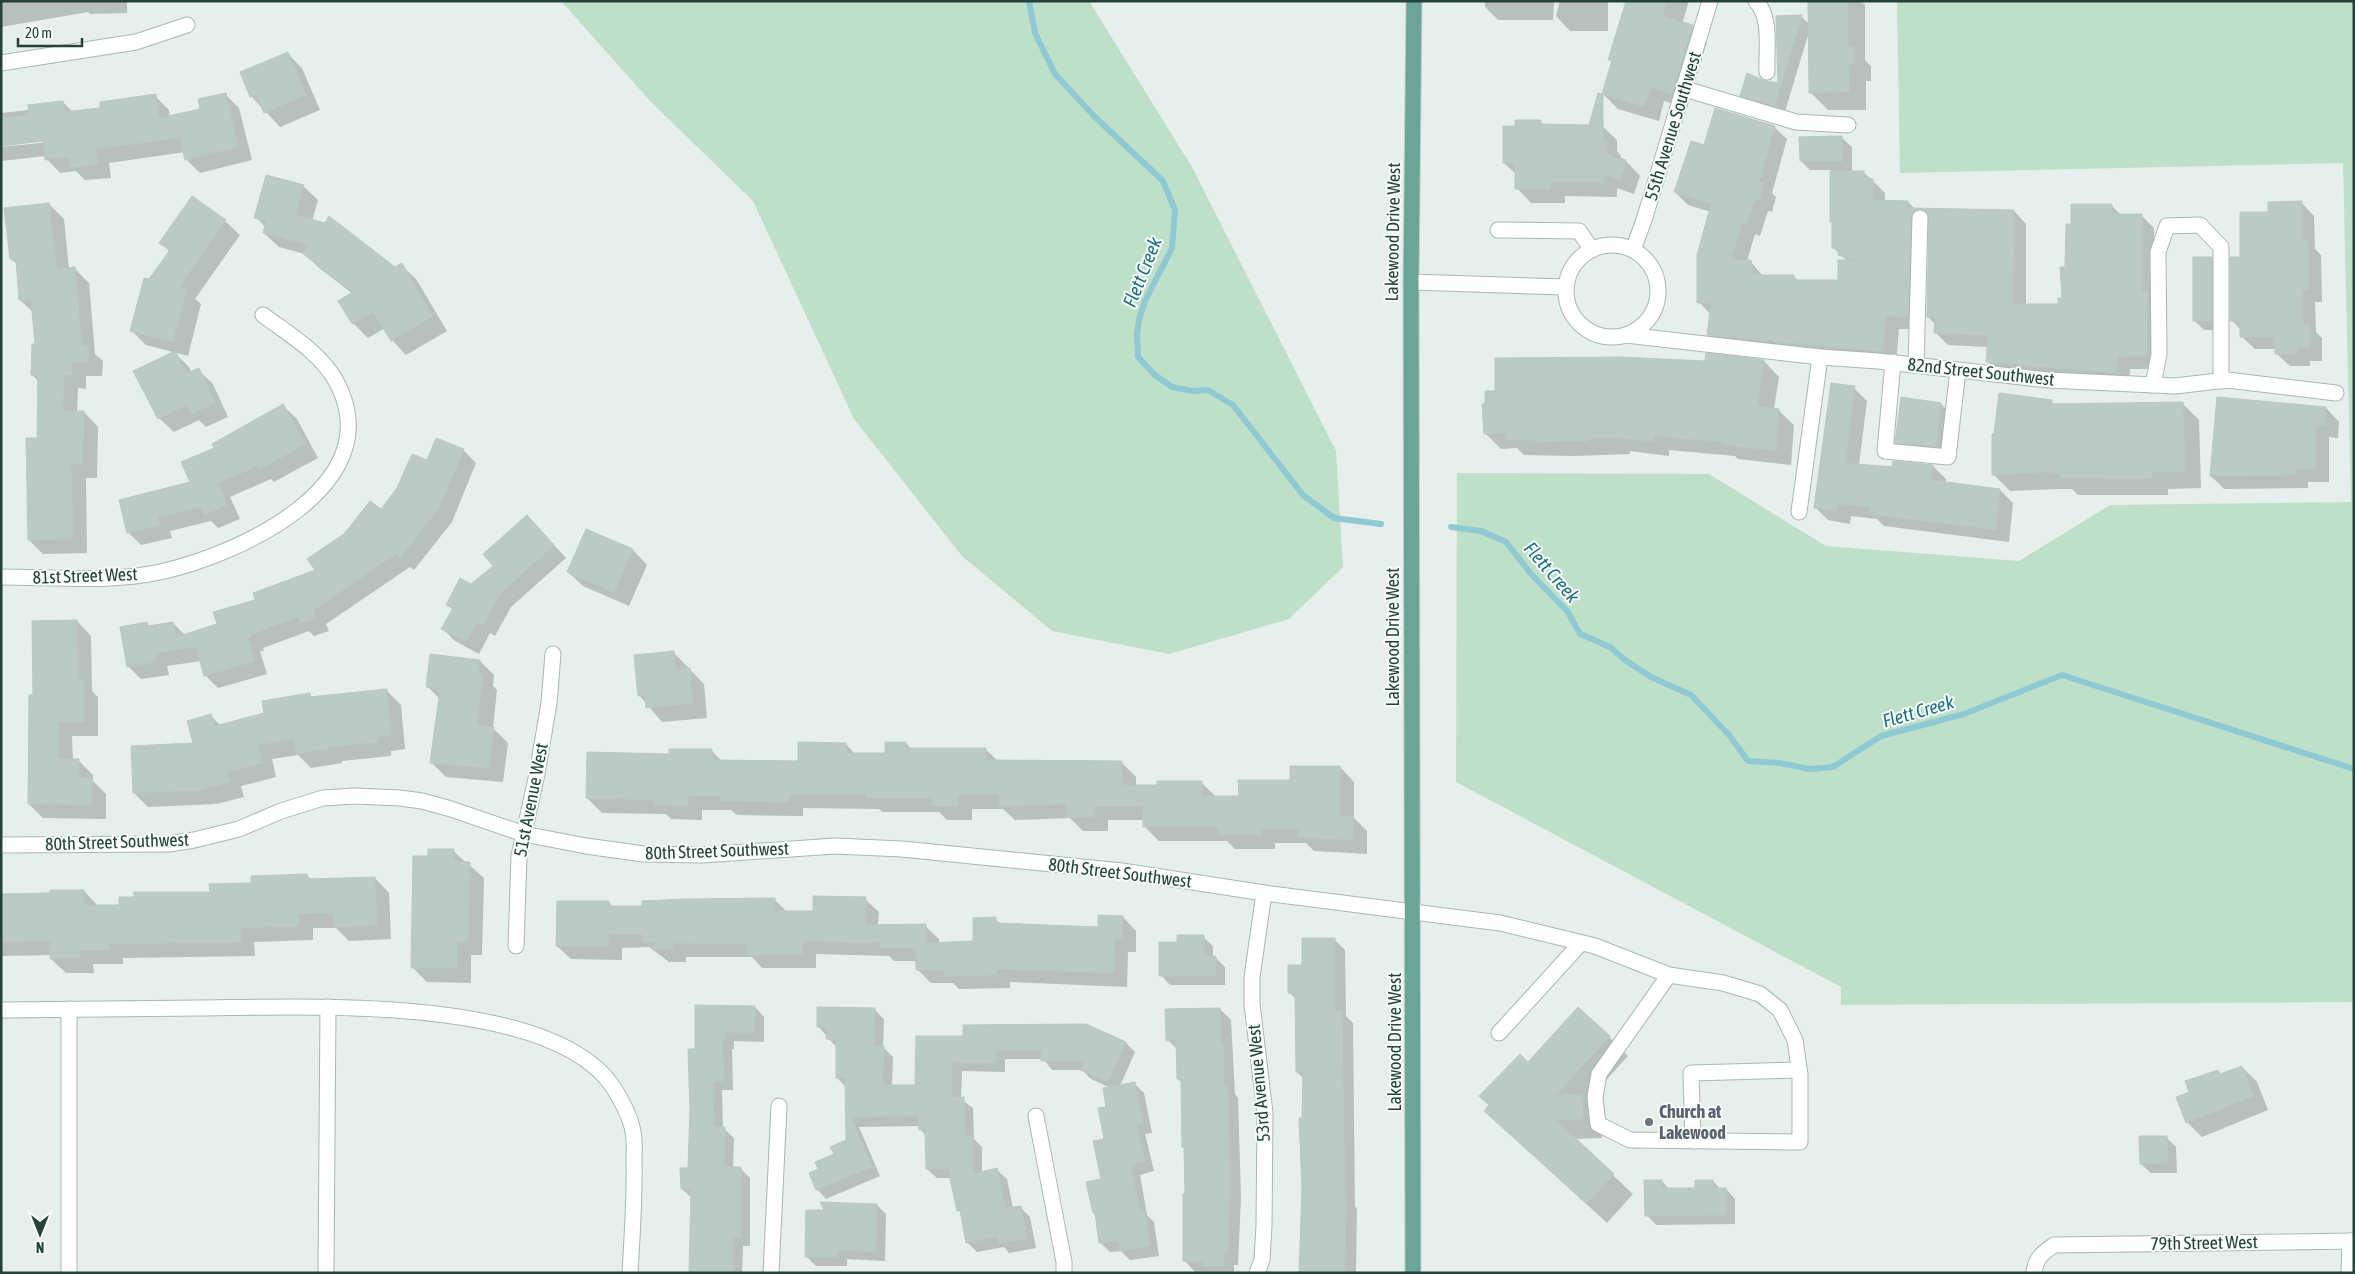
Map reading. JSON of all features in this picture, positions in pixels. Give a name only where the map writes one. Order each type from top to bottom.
[{"type":"main road","name":"Lakewood Drive West","points":[[1413,1273],[1411,282],[1414,1]]},
{"type":"street","name":"55th Avenue Southwest","points":[[1633,250],[1685,89],[1710,1]]},
{"type":"street","points":[[1756,1],[1762,8],[1766,23],[1766,72]]},
{"type":"street","points":[[1,63],[136,42],[187,25]]},
{"type":"street","points":[[1685,89],[1796,122],[1848,125]]},
{"type":"street","points":[[1916,365],[1920,218]]},
{"type":"street","points":[[2153,385],[2159,354],[2158,252],[2168,226],[2200,225],[2220,247],[2221,381]]},
{"type":"street","points":[[1498,230],[1579,231],[1592,250]]},
{"type":"street","points":[[1605,246],[1620,246],[1633,250],[1646,260],[1654,272],[1658,287],[1657,303],[1650,317],[1640,328],[1626,335],[1611,337],[1596,335],[1583,327],[1573,316],[1567,302],[1566,287],[1570,272],[1579,259],[1592,250],[1605,246]]},
{"type":"street","points":[[1411,282],[1566,287]]},
{"type":"street","name":"81st Street West","points":[[1,577],[122,578],[160,572],[203,560],[245,542],[281,523],[309,502],[328,480],[341,459],[347,418],[343,399],[336,381],[312,352],[263,315]]},
{"type":"street","name":"82nd Street Southwest","points":[[1626,335],[2048,380],[2176,386],[2221,381],[2336,393]]},
{"type":"street","points":[[1799,512],[1820,357]]},
{"type":"street","points":[[1893,362],[1885,451],[1948,457],[1958,370]]},
{"type":"street","name":"51st Avenue West","points":[[516,946],[520,856],[548,712],[553,654]]},
{"type":"street","name":"80th Street Southwest","points":[[1,845],[169,844],[186,842],[239,829],[300,804],[324,798],[355,796],[422,801],[524,834],[586,846],[644,854],[702,855],[834,846],[902,849],[1122,871],[1264,893],[1500,923],[1580,942],[1669,975],[1723,983],[1760,994],[1780,1010],[1795,1040],[1799,1070],[1800,1142],[1693,1141]]},
{"type":"street","name":"53rd Avenue West","points":[[1257,1273],[1262,1260],[1264,1226],[1265,1112],[1252,1004],[1252,977],[1264,893]]},
{"type":"street","points":[[1498,1033],[1580,942]]},
{"type":"street","points":[[1669,975],[1599,1074],[1595,1097],[1598,1124],[1630,1140],[1693,1141],[1691,1073],[1799,1070]]},
{"type":"street","points":[[326,1273],[328,1006]]},
{"type":"street","points":[[1,1010],[328,1006],[443,1013],[528,1034],[559,1045],[590,1062],[613,1087],[634,1132],[630,1273]]},
{"type":"street","points":[[69,1009],[69,1273]]},
{"type":"street","points":[[771,1273],[779,1106]]},
{"type":"street","points":[[1036,1116],[1064,1262],[1064,1273]]},
{"type":"street","points":[[2349,1273],[2352,1241]]},
{"type":"street","name":"79th Street West","points":[[2034,1273],[2034,1265],[2039,1256],[2054,1244],[2352,1241]]},
{"type":"green space","points":[[561,1],[1089,1],[1192,167],[1336,451],[1343,567],[1289,619],[1169,654],[1052,631],[962,556],[854,419],[753,201],[650,101]]},
{"type":"green space","points":[[1897,1],[2354,1],[2354,1002],[1841,1005],[1841,987],[1456,782],[1457,473],[1709,474],[1826,546],[2019,561],[2110,505],[2351,502],[2343,163],[1900,173]]},
{"type":"building","points":[[1626,1],[1667,1],[1663,16],[1693,25],[1672,94],[1650,87],[1644,107],[1603,94],[1603,140],[1607,140],[1607,154],[1626,160],[1620,180],[1604,175],[1604,183],[1551,183],[1551,189],[1515,189],[1515,163],[1503,163],[1503,126],[1515,126],[1515,120],[1541,120],[1541,124],[1589,125],[1598,93],[1602,94],[1612,60],[1608,60]]},
{"type":"building","points":[[1808,1],[1848,1],[1848,47],[1854,47],[1854,64],[1849,64],[1849,92],[1809,93]]},
{"type":"building","points":[[1802,15],[1775,106],[1740,96],[1747,73],[1763,80],[1778,83],[1776,16]]},
{"type":"building","points":[[288,52],[306,95],[264,113],[257,95],[250,97],[240,72]]},
{"type":"building","points":[[226,93],[239,147],[185,160],[180,138],[96,149],[98,164],[70,167],[69,157],[45,160],[43,141],[1,146],[1,118],[29,115],[28,105],[63,101],[64,112],[100,108],[100,102],[156,94],[159,118],[200,109],[198,99]]},
{"type":"building","points":[[1715,108],[1775,126],[1759,182],[1764,183],[1759,200],[1755,199],[1747,224],[1742,223],[1731,260],[1751,260],[1753,275],[1794,275],[1794,280],[1838,280],[1838,260],[1855,260],[1838,255],[1839,248],[1832,248],[1830,171],[1864,171],[1864,179],[1873,179],[1873,200],[1908,201],[1908,208],[2014,210],[2013,304],[2058,304],[2058,298],[2062,298],[2060,267],[2065,267],[2066,224],[2071,224],[2071,204],[2112,204],[2112,214],[2142,214],[2142,292],[2147,292],[2147,356],[2118,357],[2116,373],[1986,362],[1988,335],[1934,333],[1935,317],[1927,317],[1929,218],[1925,210],[1921,209],[1915,210],[1911,218],[1908,317],[1886,316],[1883,351],[1707,335],[1711,303],[1697,303],[1697,255],[1711,204],[1674,192],[1691,141],[1704,145]]},
{"type":"building","points":[[1842,136],[1843,161],[1800,161],[1799,137]]},
{"type":"building","points":[[266,175],[304,185],[296,215],[325,223],[329,216],[395,267],[402,263],[433,316],[391,341],[373,312],[352,324],[338,301],[353,292],[302,253],[308,245],[263,233],[266,221],[254,218]]},
{"type":"building","points":[[192,196],[226,220],[179,287],[187,289],[173,342],[130,331],[144,278],[149,279],[170,250],[159,243]]},
{"type":"building","points":[[2302,201],[2302,241],[2308,241],[2309,290],[2303,290],[2303,324],[2309,324],[2310,327],[2310,348],[2297,348],[2297,354],[2275,354],[2275,337],[2240,337],[2240,321],[2230,321],[2230,257],[2240,257],[2240,212],[2268,212],[2268,202]]},
{"type":"building","points":[[49,203],[57,269],[75,267],[82,345],[88,346],[88,362],[72,362],[72,375],[64,374],[63,411],[84,411],[83,464],[71,464],[73,539],[28,540],[26,438],[37,438],[38,375],[31,375],[32,344],[35,344],[31,299],[19,300],[16,259],[10,259],[4,208]]},
{"type":"building","points":[[2193,257],[2212,257],[2212,321],[2193,321]]},
{"type":"building","points":[[175,351],[186,374],[199,368],[215,403],[191,414],[187,405],[158,419],[133,371]]},
{"type":"building","points":[[1706,353],[1764,360],[1757,406],[1779,409],[1776,451],[1721,444],[1722,442],[1654,436],[1654,442],[1615,437],[1615,439],[1588,439],[1588,441],[1535,442],[1535,440],[1507,440],[1507,433],[1484,434],[1482,404],[1485,404],[1485,391],[1495,391],[1495,358],[1622,357],[1705,361]]},
{"type":"building","points":[[1831,383],[1855,386],[1845,463],[1892,467],[1893,461],[1933,465],[1931,480],[2000,489],[1996,530],[1870,514],[1870,507],[1838,504],[1837,511],[1814,508]]},
{"type":"building","points":[[1999,393],[2052,400],[2051,404],[2183,402],[2185,472],[2152,472],[2152,478],[2103,479],[2060,479],[2060,473],[2041,472],[1992,475],[1992,434],[1994,434]]},
{"type":"building","points":[[1901,397],[1941,403],[1936,446],[1895,443]]},
{"type":"building","points":[[2217,397],[2326,407],[2325,425],[2316,425],[2316,469],[2296,469],[2296,475],[2210,476]]},
{"type":"building","points":[[283,404],[306,444],[260,469],[258,466],[218,483],[227,505],[204,515],[200,507],[158,517],[160,525],[127,533],[119,500],[190,482],[181,462],[214,448],[212,444]]},
{"type":"building","points":[[436,438],[464,449],[439,508],[400,558],[396,554],[314,610],[316,618],[300,624],[298,617],[250,635],[251,638],[248,638],[255,661],[204,676],[196,647],[155,653],[156,662],[127,667],[120,627],[147,622],[148,626],[173,622],[176,637],[217,624],[213,612],[255,600],[253,593],[315,570],[307,559],[344,534],[370,501],[381,509],[397,488],[412,454],[427,460]]},
{"type":"building","points":[[527,515],[554,545],[499,595],[483,625],[477,622],[466,642],[441,629],[453,608],[446,605],[460,578],[471,584],[493,566],[483,554]]},
{"type":"building","points":[[586,529],[633,549],[614,593],[567,572]]},
{"type":"building","points":[[77,620],[78,681],[84,681],[84,722],[58,722],[59,759],[79,759],[79,778],[92,778],[92,805],[28,804],[29,695],[33,694],[32,621]]},
{"type":"building","points":[[674,651],[676,670],[690,668],[693,703],[646,708],[645,695],[638,696],[634,655]]},
{"type":"building","points":[[430,654],[480,660],[479,674],[483,674],[477,725],[494,727],[489,768],[430,763],[440,689],[426,687]]},
{"type":"building","points":[[387,689],[391,735],[377,737],[377,742],[328,747],[329,749],[296,754],[293,739],[258,745],[263,763],[227,772],[230,782],[201,790],[133,793],[131,746],[193,743],[187,721],[211,714],[215,726],[264,713],[262,701],[310,693],[310,697]]},
{"type":"building","points":[[798,742],[846,743],[846,753],[885,753],[885,742],[906,742],[906,748],[986,748],[986,760],[1122,761],[1122,785],[1157,785],[1157,781],[1202,781],[1202,796],[1239,796],[1238,780],[1290,780],[1290,766],[1340,766],[1340,816],[1353,816],[1353,840],[1298,837],[1299,829],[1261,829],[1261,835],[1219,835],[1219,827],[1143,827],[1143,806],[1094,806],[1094,817],[1067,817],[1067,804],[999,806],[999,794],[958,795],[958,806],[932,806],[931,798],[867,798],[866,795],[789,794],[789,802],[721,801],[721,796],[688,796],[688,806],[655,805],[655,800],[586,798],[587,752],[669,754],[669,749],[712,749],[712,760],[798,761]]},
{"type":"building","points":[[428,849],[454,849],[454,861],[470,862],[468,941],[457,941],[457,968],[411,968],[413,856],[428,856]]},
{"type":"building","points":[[307,874],[308,879],[375,877],[377,925],[333,927],[333,913],[299,914],[299,926],[240,928],[241,942],[109,944],[109,950],[79,950],[80,959],[50,959],[50,941],[1,942],[1,894],[50,893],[50,890],[84,890],[84,905],[119,905],[119,897],[134,897],[134,892],[210,892],[209,884],[251,883],[251,876]]},
{"type":"building","points":[[813,896],[866,897],[865,925],[926,924],[926,943],[973,941],[973,918],[996,917],[996,923],[1098,927],[1098,915],[1123,916],[1123,939],[1115,939],[1114,973],[997,969],[997,975],[944,976],[944,970],[916,970],[916,948],[880,948],[879,943],[803,941],[803,955],[747,955],[747,944],[673,943],[673,949],[654,949],[654,942],[643,943],[642,934],[609,934],[608,947],[556,946],[557,901],[609,901],[609,906],[642,906],[642,901],[775,898],[775,911],[813,911]]},
{"type":"building","points":[[1177,935],[1204,935],[1204,956],[1216,956],[1216,976],[1159,976],[1159,942],[1177,942]]},
{"type":"building","points":[[1302,938],[1335,938],[1335,1011],[1342,1010],[1346,1196],[1345,1273],[1299,1273],[1302,1189],[1299,1118],[1302,1118],[1303,1072],[1296,1072],[1295,993],[1288,993],[1288,965],[1302,965]]},
{"type":"building","points":[[695,1005],[755,1006],[755,1033],[725,1032],[725,1040],[723,1040],[724,1081],[713,1081],[714,1127],[725,1127],[724,1167],[741,1167],[741,1237],[733,1237],[733,1273],[689,1273],[691,1189],[681,1189],[680,1168],[688,1168],[690,1111],[688,1049],[695,1049]]},
{"type":"building","points":[[817,1007],[875,1008],[874,1046],[884,1046],[883,1085],[915,1085],[916,1036],[963,1036],[963,1025],[1086,1024],[1126,1042],[1108,1082],[1080,1070],[1084,1061],[1041,1061],[1041,1050],[996,1050],[996,1063],[952,1062],[952,1098],[964,1097],[965,1136],[973,1136],[973,1174],[997,1168],[1006,1208],[1021,1206],[1027,1238],[999,1244],[997,1237],[966,1243],[960,1210],[957,1211],[948,1169],[926,1169],[925,1129],[919,1130],[918,1116],[851,1117],[872,1167],[816,1190],[809,1173],[818,1169],[815,1162],[834,1154],[830,1147],[846,1140],[845,1078],[836,1078],[836,1040],[826,1039],[826,1027],[817,1027]]},
{"type":"building","points":[[1578,1007],[1610,1036],[1556,1095],[1582,1094],[1583,1119],[1556,1120],[1614,1174],[1587,1204],[1484,1111],[1489,1105],[1479,1096],[1520,1054],[1528,1062]]},
{"type":"building","points":[[1220,1008],[1221,1046],[1224,1046],[1224,1086],[1228,1086],[1230,1185],[1228,1254],[1224,1254],[1223,1266],[1203,1266],[1203,1262],[1183,1261],[1183,1194],[1185,1194],[1181,1079],[1177,1079],[1176,1040],[1166,1041],[1165,1009]]},
{"type":"building","points":[[2242,1066],[2254,1096],[2186,1123],[2176,1097],[2189,1092],[2185,1081],[2218,1070],[2220,1074]]},
{"type":"building","points":[[1135,1082],[1143,1124],[1137,1125],[1145,1162],[1131,1165],[1140,1212],[1145,1211],[1150,1246],[1119,1251],[1118,1241],[1099,1243],[1095,1213],[1093,1213],[1086,1182],[1101,1179],[1093,1141],[1104,1139],[1098,1108],[1106,1107],[1103,1088]]},
{"type":"building","points":[[2139,1136],[2167,1136],[2168,1163],[2140,1164]]},
{"type":"building","points":[[1644,1180],[1662,1180],[1662,1188],[1695,1188],[1695,1180],[1713,1180],[1713,1188],[1726,1188],[1726,1215],[1645,1216]]},
{"type":"building","points":[[820,1202],[877,1204],[876,1252],[838,1250],[837,1257],[805,1257],[806,1210],[824,1210]]},
{"type":"waterway","name":"Flett Creek","points":[[1029,1],[1035,33],[1055,74],[1095,117],[1163,181],[1175,210],[1172,248],[1145,301],[1139,320],[1137,335],[1138,357],[1155,375],[1172,387],[1193,391],[1208,390],[1233,405],[1303,495],[1334,518],[1381,524]]},
{"type":"waterway","name":"Flett Creek","points":[[1451,527],[1481,531],[1506,542],[1532,575],[1568,612],[1580,634],[1610,647],[1625,660],[1651,677],[1691,695],[1729,735],[1748,761],[1780,763],[1810,769],[1833,767],[1881,736],[1964,714],[2062,675],[2354,769]]},
{"type":"place","name":"Church at Lakewood","points":[[1649,1122]]}]
